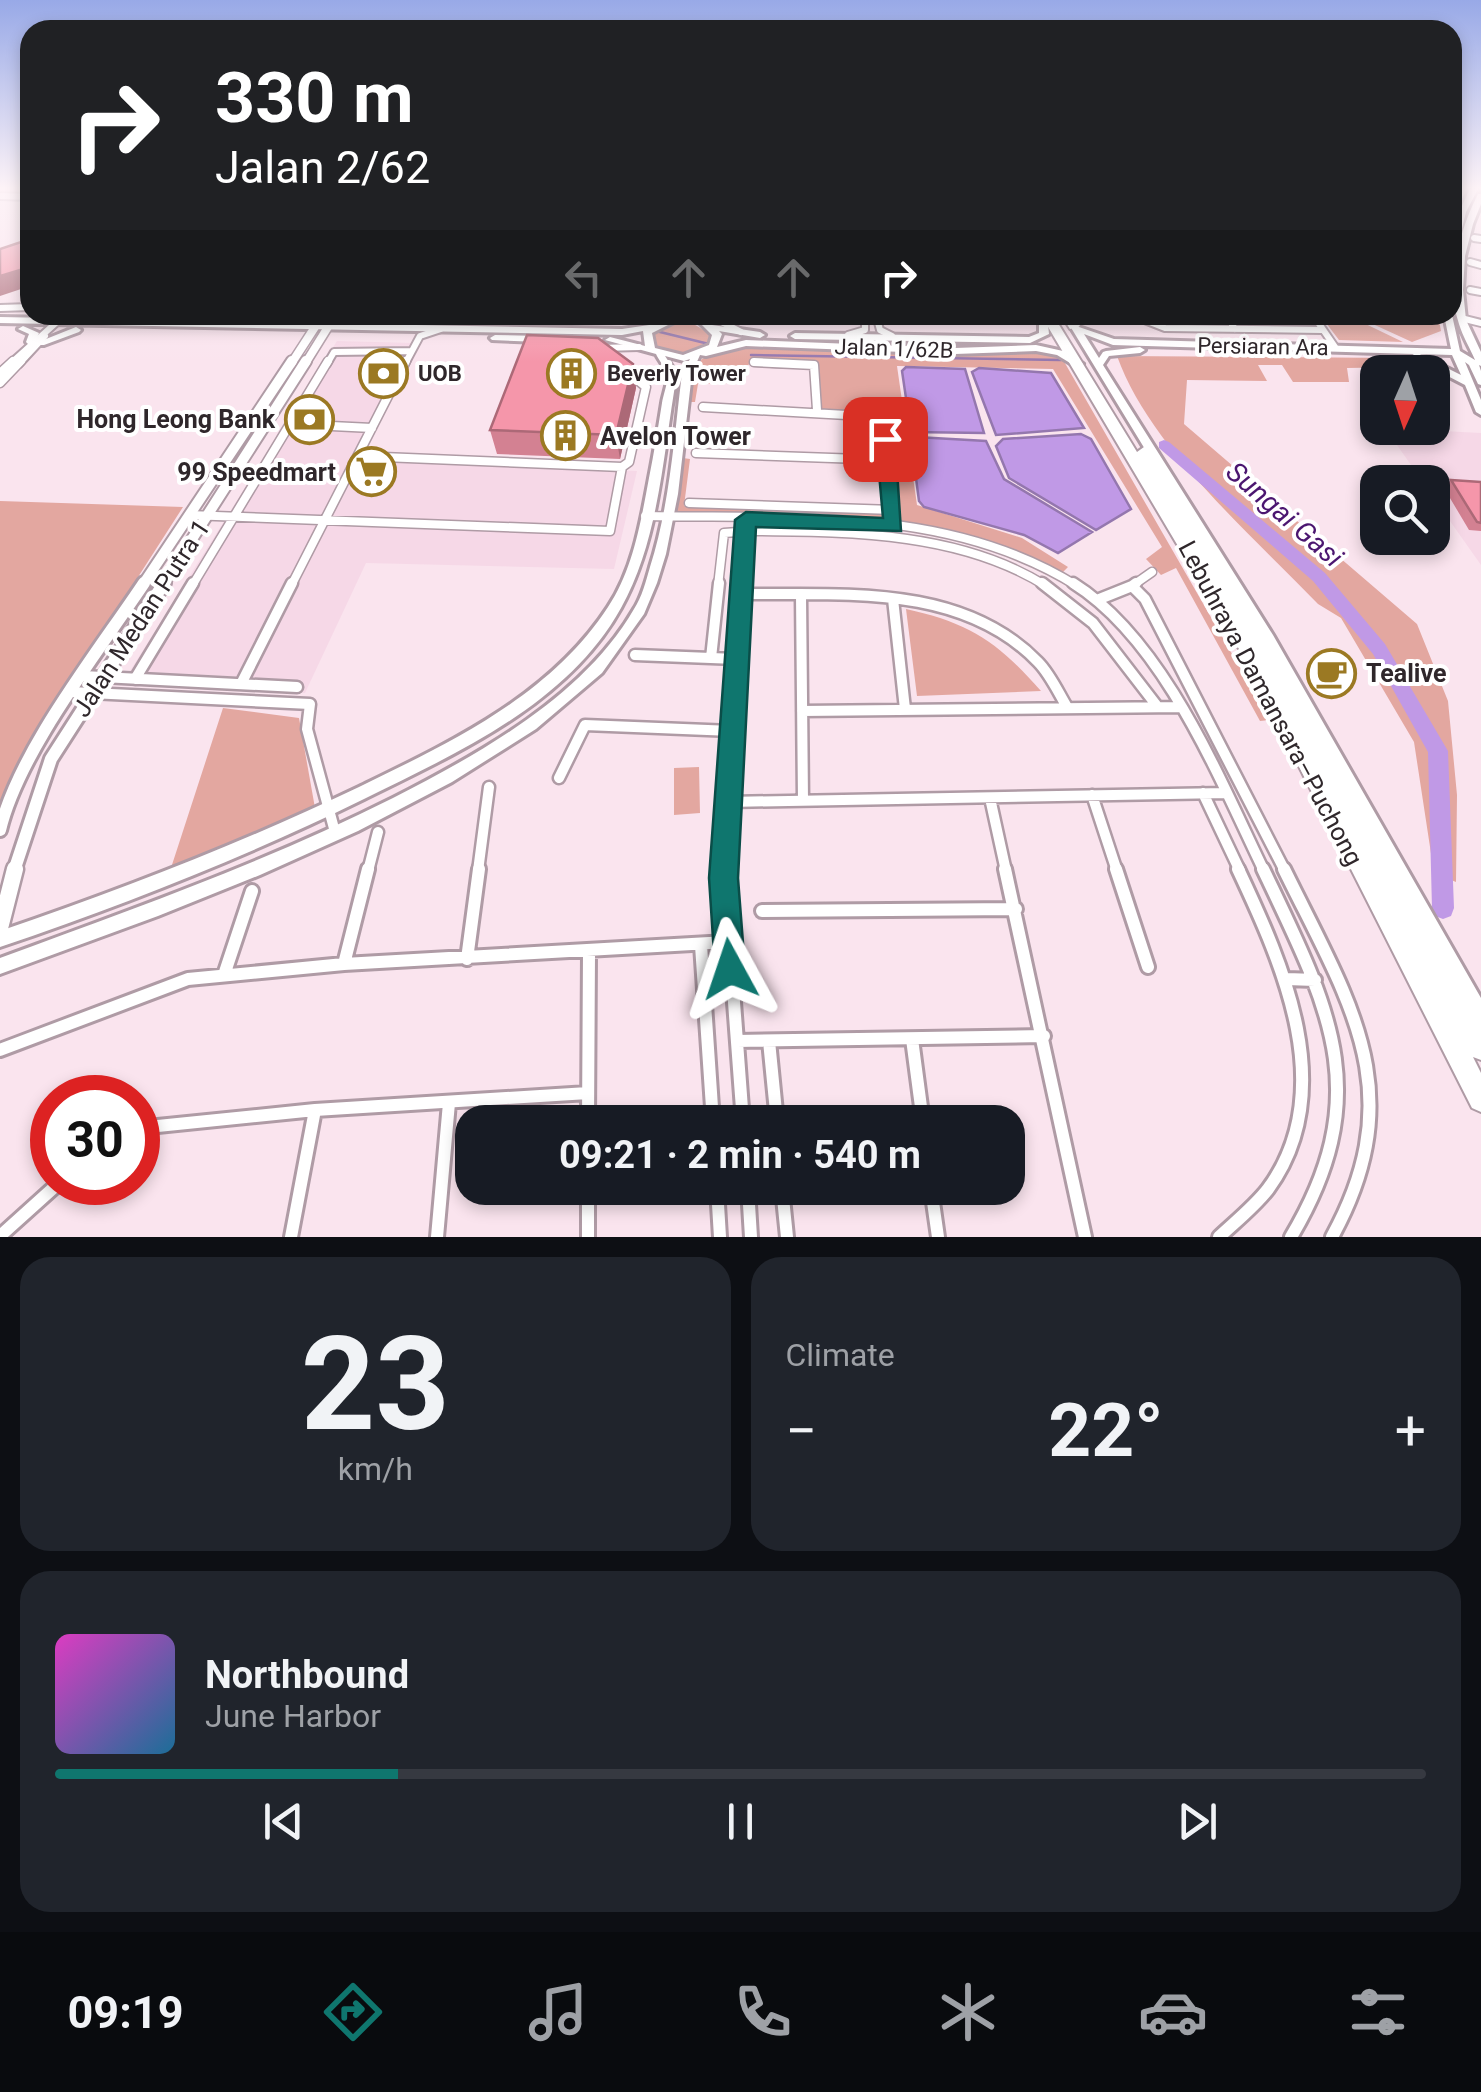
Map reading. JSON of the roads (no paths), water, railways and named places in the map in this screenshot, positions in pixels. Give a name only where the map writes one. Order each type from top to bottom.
[{"type":"highway","name":"Lebuhraya Damansara–Puchong","points":[[1054,325],[1089,365],[1248,649],[1481,1099]]},
{"type":"highway","points":[[1071,325],[1260,642],[1481,1048]]},
{"type":"main road","points":[[1462,272],[1471,247]]},
{"type":"main road","points":[[1462,320],[1481,363]]},
{"type":"main road","points":[[54,325],[76,330],[622,332],[653,326]]},
{"type":"main road","points":[[0,328],[54,325],[618,340],[653,351]]},
{"type":"main road","points":[[0,966],[196,894],[335,832],[497,749],[585,680],[639,613],[654,576],[667,516],[687,374],[717,340],[711,325]]},
{"type":"main road","name":"Jalan 1/62B","points":[[719,325],[751,335],[848,336],[1036,348],[1089,365]]},
{"type":"main road","name":"Jalan 1/62B","points":[[653,351],[701,355],[740,343],[931,338],[1030,340],[1044,334],[1044,325]]},
{"type":"main road","points":[[1070,325],[1089,365],[1268,639],[1481,1015]]},
{"type":"main road","name":"Persiaran Ara","points":[[1077,325],[1101,340],[1421,353]]},
{"type":"main road","points":[[1421,353],[1440,342],[1447,325]]},
{"type":"main road","points":[[1451,325],[1460,355],[1475,382],[1481,412]]},
{"type":"main road","points":[[1460,355],[1461,325]]},
{"type":"main road","points":[[0,939],[197,870],[326,810],[473,738],[531,698],[570,662],[616,606],[628,582],[672,374],[645,338],[653,326]]},
{"type":"main road","points":[[23,329],[34,333],[36,342],[76,330]]},
{"type":"main road","points":[[890,341],[950,344],[931,338]]},
{"type":"main road","name":"Persiaran Ara","points":[[1089,365],[1115,352],[1229,348],[1335,347],[1460,355]]},
{"type":"main road","points":[[1421,353],[1475,382]]},
{"type":"street","points":[[1470,262],[1481,264]]},
{"type":"street","points":[[1470,290],[1481,292]]},
{"type":"street","points":[[0,373],[54,325]]},
{"type":"street","points":[[848,336],[865,330],[865,325]]},
{"type":"street","points":[[879,325],[890,341]]},
{"type":"street","points":[[1157,325],[1323,330]]},
{"type":"street","points":[[1232,325],[1234,329]]},
{"type":"street","points":[[1320,325],[1335,347]]},
{"type":"street","points":[[241,684],[420,336],[444,329]]},
{"type":"street","name":"Jalan Medan Putra 1","points":[[0,830],[5,809],[72,692],[189,515],[319,331]]},
{"type":"street","name":"Jalan Medan Putra 1","points":[[0,928],[21,844],[51,759],[208,516],[319,331]]},
{"type":"street","points":[[0,382],[36,342]]},
{"type":"street","points":[[530,348],[552,346]]},
{"type":"street","name":"Jalan Medan Putra 1","points":[[135,678],[334,352],[412,351]]},
{"type":"street","points":[[585,351],[653,351]]},
{"type":"street","points":[[585,351],[606,355]]},
{"type":"street","points":[[754,362],[814,366],[817,410]]},
{"type":"street","points":[[359,456],[622,467],[629,462],[646,386],[619,366]]},
{"type":"street","points":[[703,406],[882,416],[894,526]]},
{"type":"street","points":[[291,424],[372,428]]},
{"type":"street","points":[[696,454],[888,460]]},
{"type":"street","points":[[189,515],[610,531],[622,467]]},
{"type":"street","points":[[689,503],[893,510]]},
{"type":"street","points":[[644,516],[894,526],[969,536],[1049,568],[1096,600],[1145,650],[1182,706],[1315,980],[1341,1068],[1342,1102],[1332,1158],[1293,1237]]},
{"type":"street","points":[[742,1105],[724,878],[746,520]]},
{"type":"street","points":[[712,658],[722,534],[920,539],[977,552],[1038,578],[1088,616],[1125,656],[1157,706]]},
{"type":"street","points":[[1038,578],[1049,568]]},
{"type":"street","points":[[1096,600],[1132,586],[1152,572]]},
{"type":"street","points":[[1132,586],[1145,599],[1202,702],[1278,856],[1340,986],[1370,1080],[1368,1157],[1348,1210],[1332,1237]]},
{"type":"street","points":[[741,594],[893,600],[959,608],[990,621],[1042,662],[1067,707]]},
{"type":"street","points":[[800,596],[803,800]]},
{"type":"street","points":[[893,600],[905,709]]},
{"type":"street","points":[[636,655],[736,659]]},
{"type":"street","points":[[83,676],[297,687]]},
{"type":"street","points":[[72,692],[310,704],[308,728],[326,810],[335,832]]},
{"type":"street","points":[[802,711],[1182,706]]},
{"type":"street","points":[[559,778],[585,725],[732,731]]},
{"type":"street","points":[[467,959],[489,787]]},
{"type":"street","points":[[728,802],[1226,792]]},
{"type":"street","points":[[1204,793],[1287,979],[1303,1061],[1302,1118],[1282,1171],[1250,1214],[1219,1237]]},
{"type":"street","points":[[1092,795],[1148,967]]},
{"type":"street","points":[[990,798],[1085,1237]]},
{"type":"street","points":[[344,964],[378,832]]},
{"type":"street","points":[[1256,856],[1278,856]]},
{"type":"street","points":[[224,975],[252,892]]},
{"type":"street","points":[[762,912],[1016,909]]},
{"type":"street","points":[[0,1050],[188,979],[344,964],[589,954],[727,942]]},
{"type":"street","points":[[701,945],[711,1105]]},
{"type":"street","points":[[588,1105],[589,954]]},
{"type":"street","points":[[1287,979],[1315,980]]},
{"type":"street","points":[[738,1041],[1044,1036]]},
{"type":"street","points":[[912,1038],[921,1105]]},
{"type":"street","points":[[769,1041],[775,1105]]},
{"type":"street","points":[[160,1126],[315,1110],[588,1093]]},
{"type":"street","points":[[437,1237],[449,1104]]},
{"type":"street","points":[[291,1237],[315,1110]]},
{"type":"street","points":[[0,1236],[34,1205]]},
{"type":"street","points":[[588,1205],[588,1237]]},
{"type":"street","points":[[718,1205],[720,1237]]},
{"type":"street","points":[[749,1205],[751,1237]]},
{"type":"street","points":[[784,1205],[787,1237]]},
{"type":"street","points":[[934,1205],[938,1237]]},
{"type":"waterway","points":[[660,332],[709,344]]},
{"type":"waterway","points":[[751,355],[1061,360]]},
{"type":"waterway","name":"Sungai Gasi","points":[[1164,445],[1319,577],[1379,649],[1438,751],[1443,908]]},
{"type":"place","name":"UOB","points":[[383,373]]},
{"type":"place","name":"Beverly Tower","points":[[572,373]]},
{"type":"place","name":"Hong Leong Bank","points":[[310,419]]},
{"type":"place","name":"Avelon Tower","points":[[565,436]]},
{"type":"place","name":"99 Speedmart","points":[[371,472]]},
{"type":"place","name":"Tealive","points":[[1331,673]]}]
